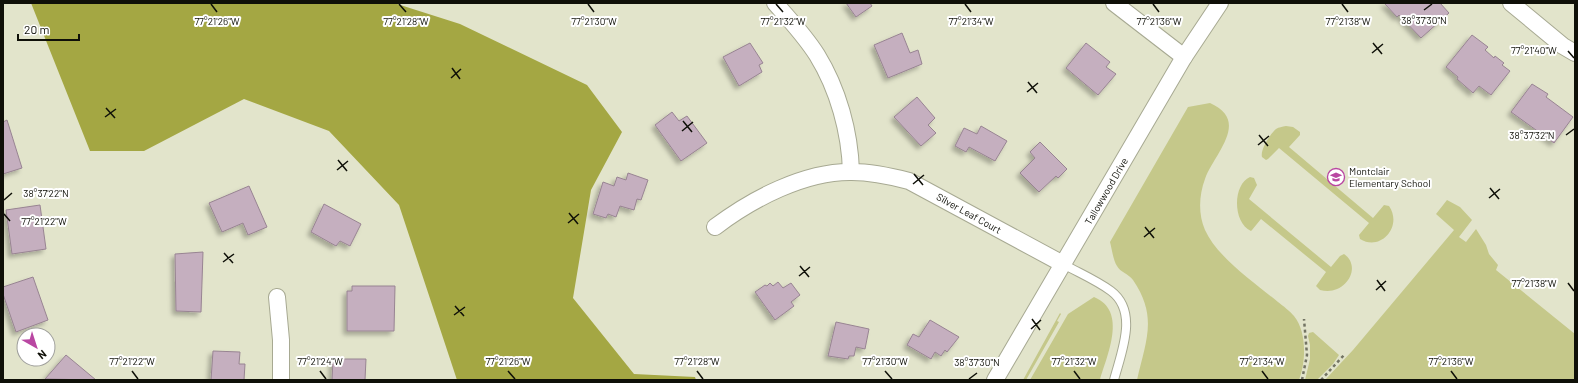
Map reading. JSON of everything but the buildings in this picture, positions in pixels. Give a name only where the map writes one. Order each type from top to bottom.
[{"type":"street","points":[[775,3],[799,29],[817,56],[832,84],[847,131],[851,172]]},
{"type":"street","points":[[1114,3],[1184,57]]},
{"type":"street","name":"Tallowwood Drive","points":[[995,380],[1184,57],[1220,3]]},
{"type":"street","points":[[1511,3],[1563,46],[1575,53]]},
{"type":"street","name":"Silver Leaf Court","points":[[716,227],[750,203],[788,186],[819,175],[851,172],[886,175],[909,181],[1063,264]]},
{"type":"street","points":[[277,297],[281,340],[281,380]]},
{"type":"lane","points":[[1063,264],[1112,292],[1123,306],[1127,322],[1126,331],[1114,380]]},
{"type":"path","points":[[1302,380],[1307,355],[1304,319]]},
{"type":"path","points":[[1321,380],[1346,354]]},
{"type":"green space","points":[[1210,103],[1222,110],[1228,119],[1229,128],[1221,149],[1209,169],[1203,185],[1200,204],[1201,218],[1205,230],[1211,240],[1227,260],[1294,316],[1301,330],[1304,347],[1303,365],[1299,380],[1137,380],[1146,341],[1148,317],[1141,293],[1133,280],[1117,266],[1110,242],[1188,107]]},
{"type":"green space","points":[[1286,126],[1293,127],[1300,132],[1300,135],[1289,147],[1373,218],[1384,205],[1389,206],[1393,214],[1393,221],[1392,229],[1388,235],[1382,240],[1375,242],[1368,242],[1360,239],[1359,235],[1369,223],[1279,148],[1268,159],[1266,160],[1262,157],[1262,150],[1271,134],[1277,128]]},
{"type":"green space","points":[[1250,177],[1254,178],[1257,185],[1249,199],[1331,267],[1340,256],[1344,254],[1352,266],[1351,273],[1344,285],[1329,291],[1320,290],[1316,286],[1326,272],[1261,219],[1251,231],[1245,226],[1240,220],[1237,203],[1240,187],[1244,181]]},
{"type":"green space","points":[[1447,200],[1460,207],[1472,220],[1459,237],[1466,242],[1476,229],[1486,245],[1489,254],[1498,265],[1496,270],[1575,334],[1575,380],[1325,380],[1353,350],[1454,230],[1436,214]]},
{"type":"green space","points":[[1094,297],[1104,304],[1110,312],[1113,323],[1110,346],[1100,380],[1030,380],[1068,314]]},
{"type":"green space","points":[[1060,313],[1061,314],[1057,321],[1059,322],[1026,380],[1023,380]]},
{"type":"green space","points":[[1313,332],[1339,355],[1333,364],[1317,380],[1305,380],[1310,359],[1310,345],[1308,336],[1309,333]]},
{"type":"shaded area","points":[[31,3],[394,3],[460,24],[587,85],[622,132],[591,190],[573,298],[634,374],[695,377],[696,380],[457,380],[399,205],[329,131],[244,99],[144,151],[90,151]]},
{"type":"place","name":"Montclair Elementary School","points":[[1336,177]]}]
